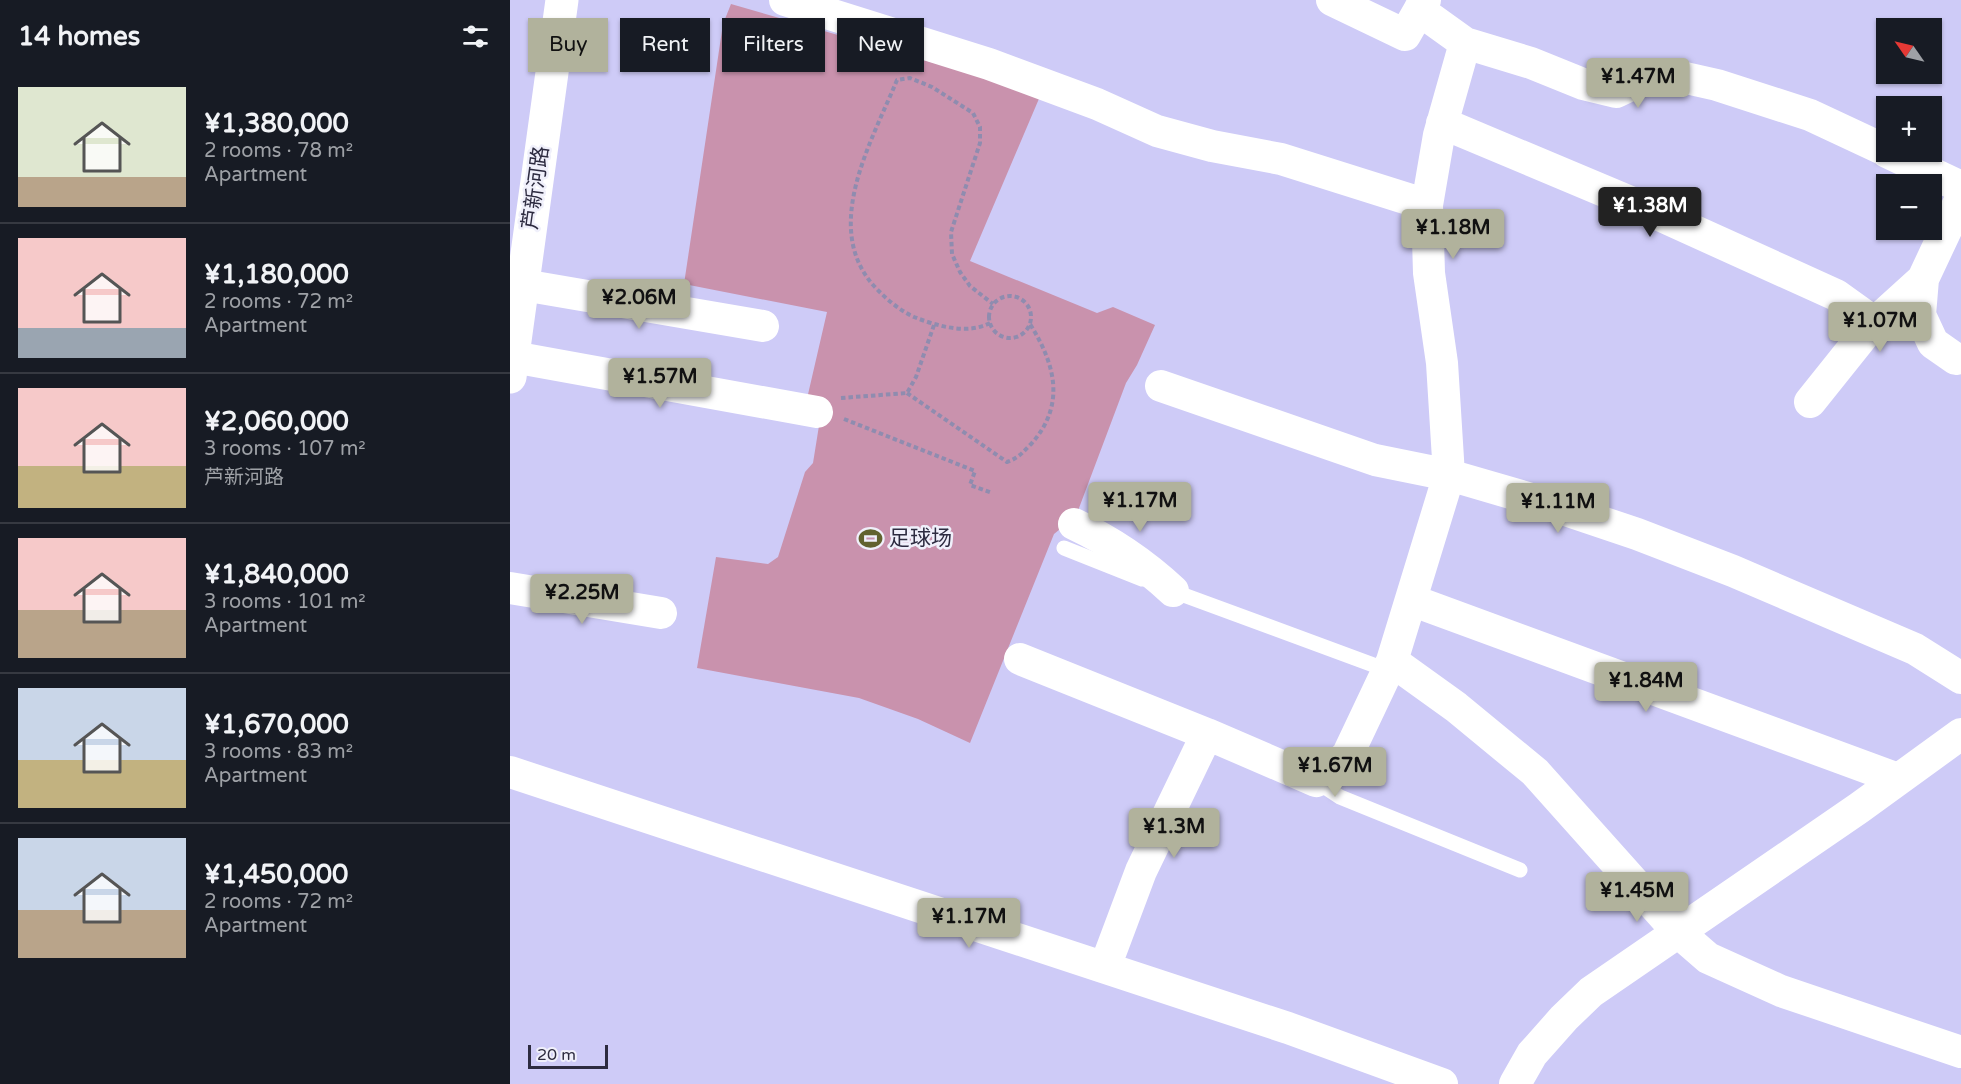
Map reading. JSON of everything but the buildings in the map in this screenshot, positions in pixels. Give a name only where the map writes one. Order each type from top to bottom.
[{"type":"street","name":"芦新河路","points":[[512,367],[561,0]]},
{"type":"street","points":[[1332,0],[1405,35],[1422,5],[1465,43],[1531,63],[1583,84],[1616,92],[1641,80],[1677,76],[1717,85],[1810,115],[1876,146]]},
{"type":"street","points":[[796,2],[989,64],[1097,104],[1157,131],[1212,146],[1281,159],[1427,205]]},
{"type":"street","points":[[1020,659],[1207,734],[1316,781],[1347,756],[1390,666],[1449,475],[1442,363],[1429,273],[1427,205],[1442,123],[1465,43]]},
{"type":"street","points":[[1442,123],[1635,204],[1836,295],[1875,323]]},
{"type":"street","points":[[1910,162],[1961,187]]},
{"type":"street","points":[[1956,359],[1933,343],[1920,315],[1923,279],[1961,198]]},
{"type":"street","points":[[1810,402],[1846,355],[1875,323],[1923,279]]},
{"type":"street","points":[[523,285],[763,326]]},
{"type":"street","points":[[512,367],[817,412]]},
{"type":"street","points":[[1161,386],[1375,460],[1449,475],[1545,503],[1637,534],[1733,571],[1915,649],[1961,678]]},
{"type":"street","points":[[1069,536],[1096,535],[1154,573],[1173,591]]},
{"type":"street","points":[[510,588],[661,613]]},
{"type":"street","points":[[1411,600],[1898,779]]},
{"type":"street","points":[[1390,666],[1455,707],[1535,772],[1678,932],[1708,958],[1781,991],[1961,1052]]},
{"type":"street","points":[[1105,968],[1141,872],[1207,734]]},
{"type":"street","points":[[1515,1084],[1532,1054],[1591,992],[1961,734]]},
{"type":"street","points":[[510,772],[1288,1028],[1442,1084]]},
{"type":"lane","points":[[1173,591],[1390,666]]},
{"type":"lane","points":[[1316,781],[1340,797],[1520,870]]},
{"type":"path","points":[[990,323],[982,327],[965,329],[934,325],[910,315],[878,290],[865,276],[856,259],[852,237],[852,196],[857,178],[897,80],[910,78],[932,87],[974,113],[980,127],[980,143],[951,232],[952,254],[960,272],[970,286],[993,304]]},
{"type":"path","points":[[1004,296],[1023,300],[1031,311],[1030,324],[1022,334],[1010,338],[997,334],[990,323],[990,310],[993,304],[1004,296]]},
{"type":"path","points":[[992,493],[970,485],[975,471],[842,418],[817,412],[823,402],[834,398],[908,393],[1007,462],[1016,459],[1037,437],[1048,419],[1054,402],[1052,370],[1040,340],[1030,324]]},
{"type":"path","points":[[908,393],[934,325]]},
{"type":"shaded area","points":[[731,4],[779,18],[725,18]]},
{"type":"shaded area","points":[[722,31],[722,72],[825,72],[825,31],[837,35],[837,72],[924,72],[924,60],[1041,94],[970,261],[1097,313],[1113,307],[1155,325],[1126,383],[1076,516],[1054,534],[970,743],[918,719],[859,698],[697,668],[716,557],[768,564],[778,557],[805,472],[813,463],[822,407],[806,403],[827,312],[684,284]]},
{"type":"place","name":"足球场","points":[[871,538]]}]
